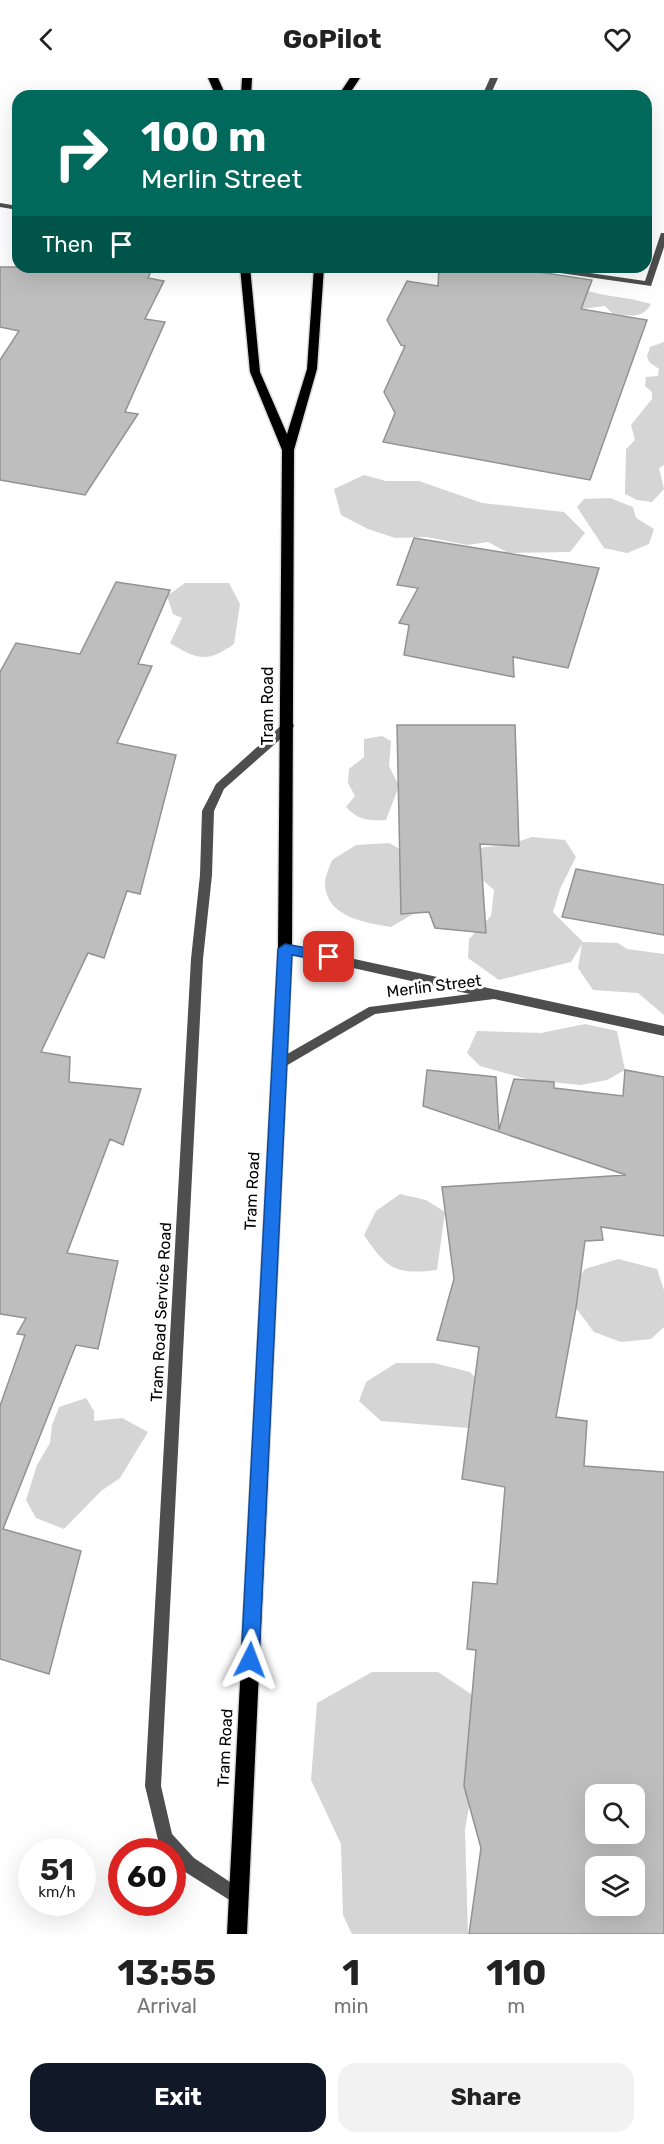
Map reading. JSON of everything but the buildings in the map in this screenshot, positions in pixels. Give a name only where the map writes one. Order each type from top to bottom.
[{"type":"main road","name":"Tram Road","points":[[246,273],[255,372],[288,450]]},
{"type":"main road","name":"Tram Road","points":[[237,1934],[285,949],[289,725],[288,450],[312,369],[318,273]]},
{"type":"street","points":[[652,272],[664,235]]},
{"type":"street","points":[[573,273],[648,284],[652,273]]},
{"type":"street","name":"Tram Road Service Road","points":[[239,1898],[188,1864],[165,1838],[153,1786],[197,959],[206,875],[208,811],[220,787],[289,725]]},
{"type":"street","name":"Merlin Street","points":[[285,949],[664,1031]]},
{"type":"street","name":"Merlin Street","points":[[279,1065],[373,1010],[500,994]]},
{"type":"shaded area","points":[[584,290],[651,304],[644,312],[635,315],[613,314],[605,306],[581,309],[571,304]]},
{"type":"shaded area","points":[[664,342],[664,465],[659,468],[664,489],[652,502],[637,500],[625,494],[626,449],[635,440],[631,425],[652,399],[652,392],[645,386],[646,377],[658,376],[659,369],[649,362],[647,356],[650,347]]},
{"type":"shaded area","points":[[364,475],[386,481],[419,481],[482,503],[564,512],[585,533],[570,552],[508,553],[488,542],[467,545],[427,537],[395,538],[368,529],[341,515],[334,489]]},
{"type":"shaded area","points":[[610,498],[633,507],[636,518],[654,529],[649,544],[627,553],[604,548],[577,507],[584,499]]},
{"type":"shaded area","points":[[185,583],[229,583],[240,604],[234,644],[217,654],[202,657],[188,653],[170,643],[182,618],[173,614],[167,596]]},
{"type":"shaded area","points":[[382,736],[391,741],[389,766],[399,786],[386,820],[369,820],[355,815],[346,807],[355,796],[348,783],[349,769],[364,757],[364,739]]},
{"type":"shaded area","points":[[532,837],[565,840],[576,857],[560,889],[553,912],[583,942],[618,943],[627,949],[664,954],[664,1015],[638,993],[593,990],[578,968],[582,944],[571,962],[499,980],[468,958],[469,939],[491,916],[494,890],[471,870],[467,849],[507,845]]},
{"type":"shaded area","points":[[389,843],[410,855],[415,913],[391,927],[359,920],[339,911],[327,894],[325,883],[332,860],[356,845]]},
{"type":"shaded area","points":[[585,1024],[617,1031],[625,1070],[607,1080],[581,1085],[530,1080],[480,1066],[467,1053],[477,1031],[541,1033]]},
{"type":"shaded area","points":[[400,1194],[426,1200],[445,1212],[437,1270],[411,1271],[393,1267],[379,1256],[364,1235],[376,1211]]},
{"type":"shaded area","points":[[618,1259],[657,1269],[664,1290],[664,1327],[651,1339],[621,1342],[594,1332],[576,1308],[572,1287],[585,1269]]},
{"type":"shaded area","points":[[396,1363],[434,1363],[470,1372],[490,1393],[468,1428],[381,1421],[359,1401],[366,1382]]},
{"type":"shaded area","points":[[86,1398],[94,1411],[94,1421],[122,1418],[148,1432],[120,1478],[101,1491],[64,1529],[36,1518],[26,1500],[37,1465],[50,1443],[52,1425],[59,1407]]},
{"type":"shaded area","points":[[372,1672],[438,1672],[480,1700],[480,1742],[465,1830],[468,1934],[352,1934],[343,1915],[341,1844],[311,1780],[317,1703]]},
{"type":"route","points":[[250,1660],[285,949],[329,957]]}]
